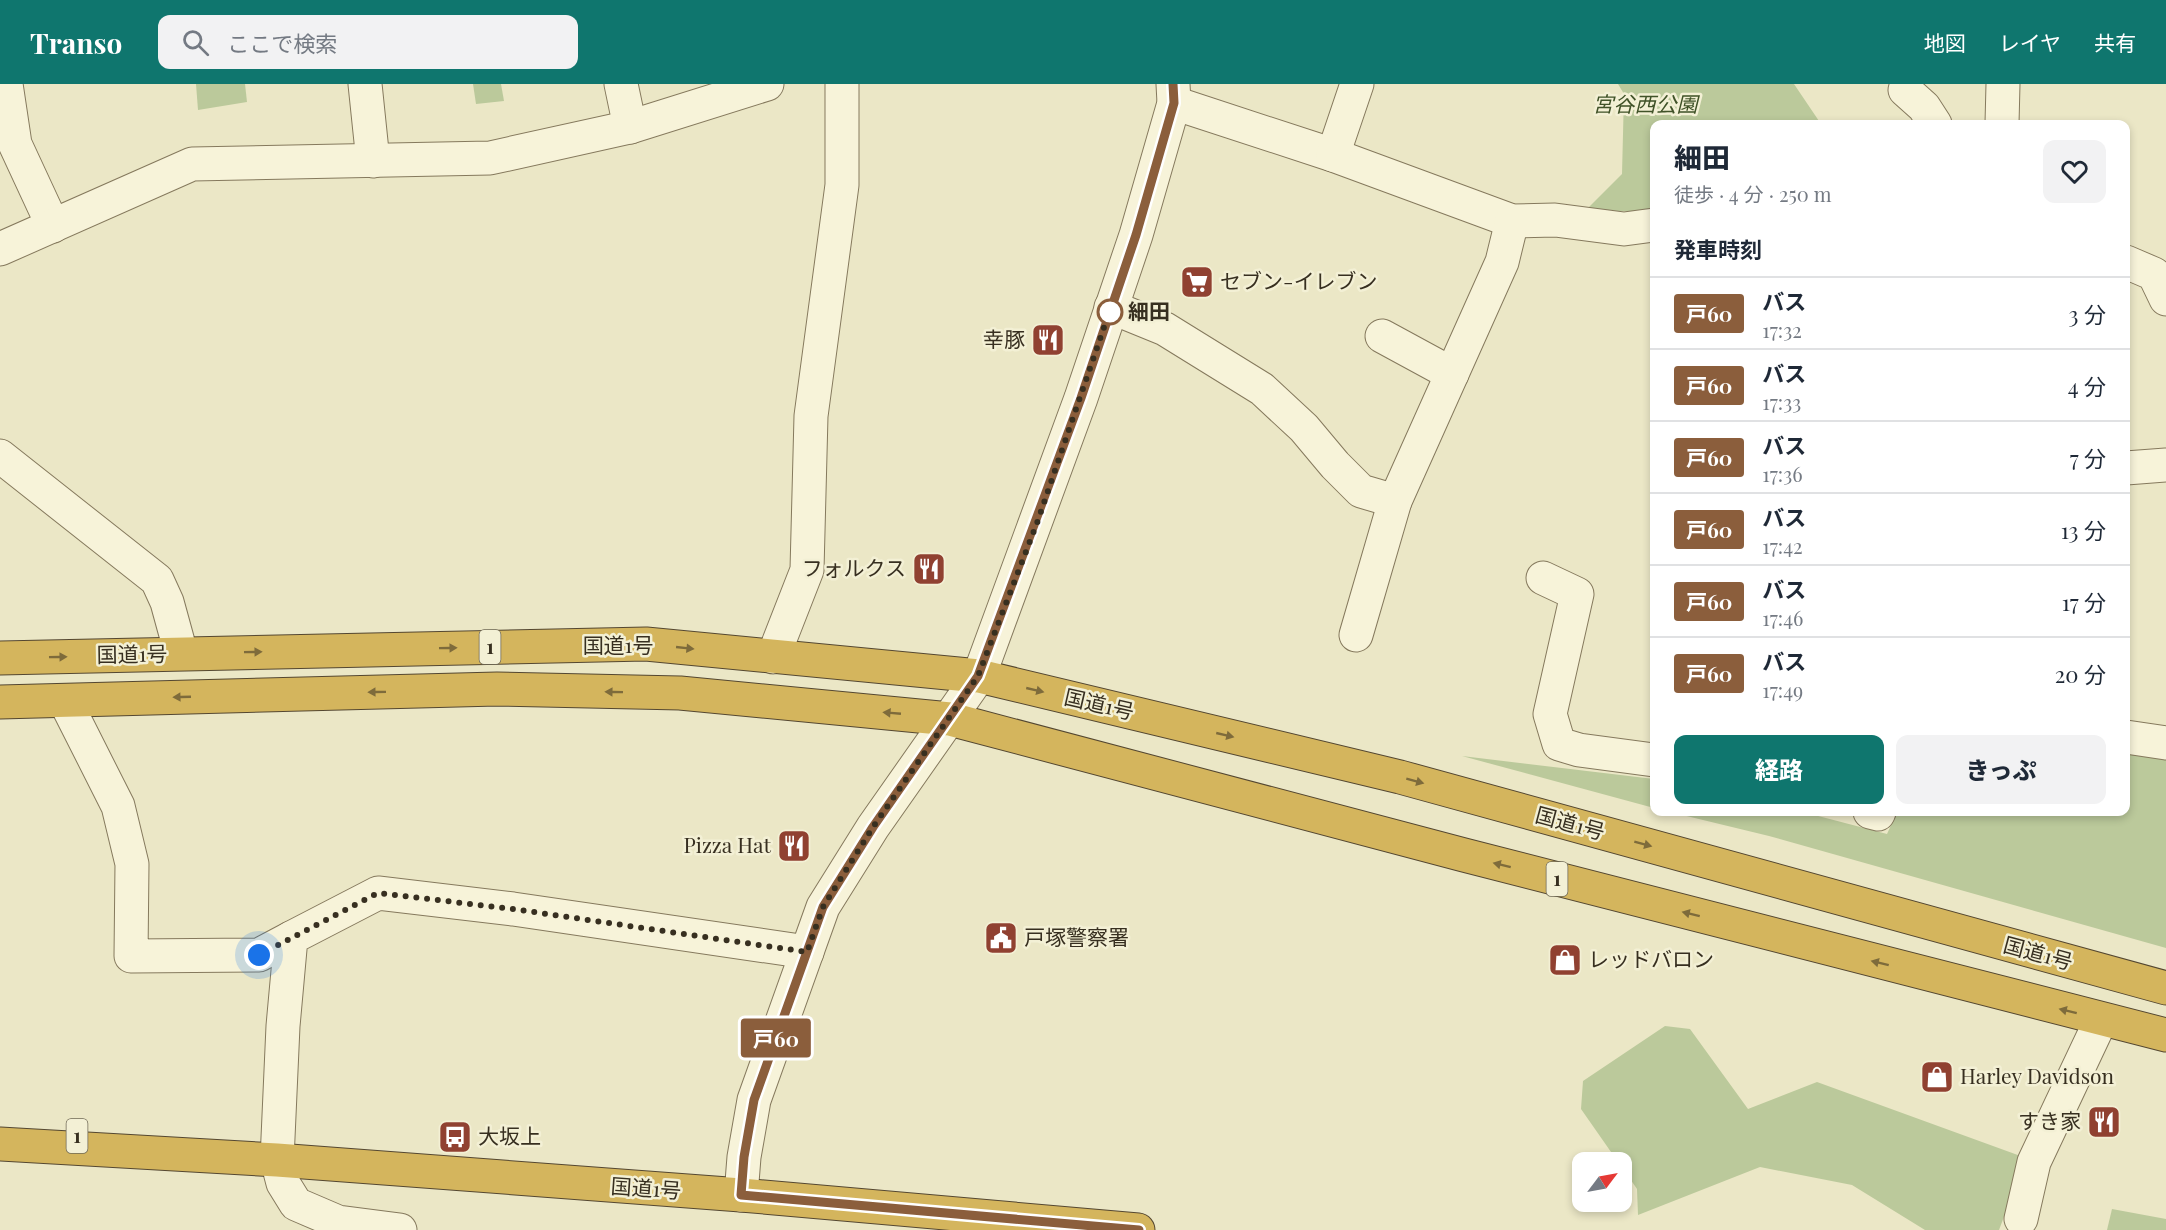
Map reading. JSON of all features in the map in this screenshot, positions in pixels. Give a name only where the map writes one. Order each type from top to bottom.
[{"type":"highway","name":"国道1号","points":[[0,658],[646,644],[978,676],[1400,777],[2166,988]]},
{"type":"highway","name":"国道1号","points":[[0,702],[497,689],[680,693],[950,719],[2101,1020],[2166,1035]]},
{"type":"highway","name":"国道1号","points":[[0,1120],[154,1151]]},
{"type":"highway","name":"国道1号","points":[[0,1144],[154,1151],[278,1160],[741,1195],[1009,1224],[1138,1230]]},
{"type":"street","points":[[6,84],[15,144],[53,226]]},
{"type":"street","points":[[365,84],[373,161]]},
{"type":"street","points":[[621,84],[630,127]]},
{"type":"street","points":[[0,249],[192,164],[490,158],[630,127],[767,84]]},
{"type":"street","points":[[773,657],[807,570],[811,416],[842,184],[842,84]]},
{"type":"street","points":[[1333,155],[1357,84]]},
{"type":"street","points":[[2002,120],[2003,84]]},
{"type":"street","points":[[741,1195],[744,1157],[754,1100],[823,907],[873,827],[978,676],[1037,523],[1136,235],[1181,90],[1333,155],[1512,221],[1555,220],[1624,228],[1650,225]]},
{"type":"street","points":[[1905,90],[1924,108],[1932,120]]},
{"type":"street","points":[[1356,635],[1395,501],[1502,262],[1512,221]]},
{"type":"street","points":[[2130,264],[2154,274],[2166,299]]},
{"type":"street","points":[[1111,307],[1165,329],[1262,389],[1304,428],[1335,465],[1361,491],[1395,501]]},
{"type":"street","points":[[1382,336],[1452,374]]},
{"type":"street","points":[[0,456],[157,580],[167,602],[181,653]]},
{"type":"street","points":[[2130,468],[2166,465]]},
{"type":"street","points":[[1543,578],[1577,594],[1550,714],[1559,744],[1579,750],[1650,759]]},
{"type":"street","points":[[65,700],[118,806],[132,864],[131,956],[259,955],[378,893],[513,909],[807,952]]},
{"type":"street","points":[[2130,737],[2166,743]]},
{"type":"street","points":[[291,938],[283,1026],[278,1160],[283,1183],[296,1204],[338,1222],[400,1230]]},
{"type":"street","points":[[2021,1218],[2034,1162],[2101,1020]]},
{"type":"green space","points":[[196,84],[245,84],[247,102],[198,110]]},
{"type":"green space","points":[[473,84],[501,84],[504,101],[476,104]]},
{"type":"green space","name":"宮谷西公園","points":[[1618,84],[1794,84],[1818,120],[1650,120],[1650,212],[1586,210],[1622,174],[1624,94]]},
{"type":"green space","points":[[2130,750],[2166,760],[2166,948],[1769,836],[1686,816],[1818,816],[1887,834],[1895,816],[2130,816]]},
{"type":"green space","points":[[1462,756],[1650,779],[1650,807]]},
{"type":"green space","points":[[1665,1026],[1690,1029],[1748,1109],[1817,1082],[2026,1158],[1999,1230],[1925,1230],[1852,1185],[1760,1167],[1638,1215],[1637,1189],[1632,1182],[1632,1152],[1611,1152],[1581,1109],[1583,1081]]},
{"type":"green space","points":[[2112,1209],[2166,1219],[2166,1230],[2107,1230]]},
{"type":"bus line","name":"戸60","points":[[1139,1230],[741,1195],[744,1157],[754,1100],[823,907],[873,827],[978,676],[1037,523],[1136,235],[1174,103],[1173,84]]},
{"type":"place","name":"セブン-イレブン","points":[[1197,282]]},
{"type":"place","name":"細田","points":[[1110,312]]},
{"type":"place","name":"幸豚","points":[[1048,340]]},
{"type":"place","name":"フォルクス","points":[[929,569]]},
{"type":"place","name":"Pizza Hat","points":[[794,846]]},
{"type":"place","name":"戸塚警察署","points":[[1001,938]]},
{"type":"place","name":"レッドバロン","points":[[1565,960]]},
{"type":"place","name":"Harley Davidson","points":[[1937,1077]]},
{"type":"place","name":"すき家","points":[[2104,1122]]},
{"type":"place","name":"大坂上","points":[[455,1137]]},
{"type":"route","points":[[259,955],[378,893],[513,909],[807,952],[823,907],[873,827],[978,676],[1037,523],[1111,307],[1110,312]]}]
